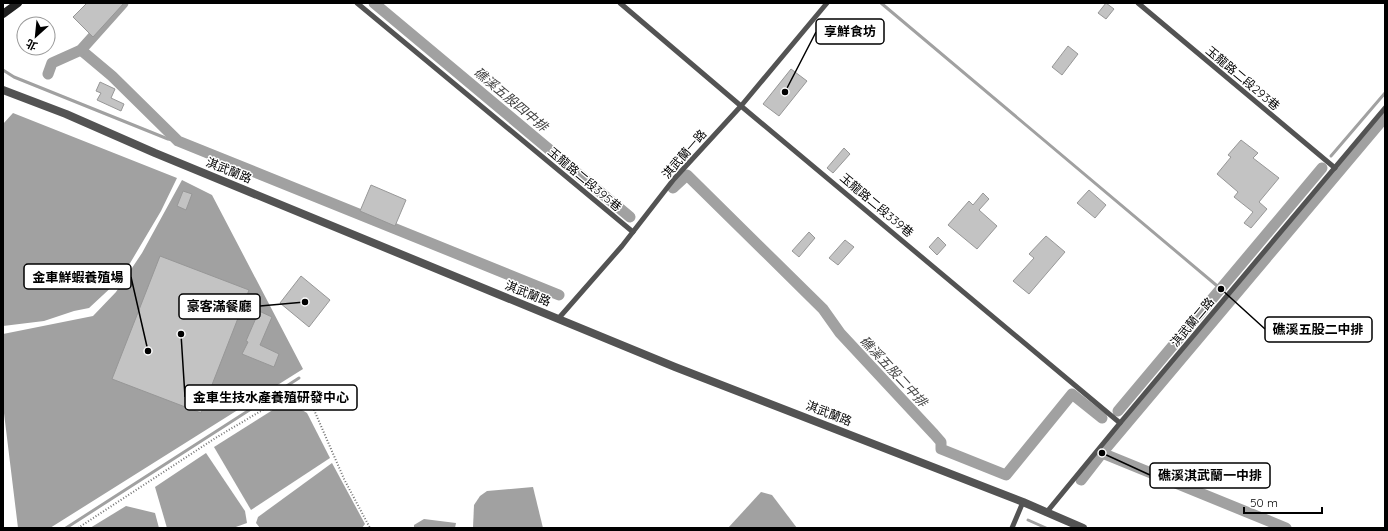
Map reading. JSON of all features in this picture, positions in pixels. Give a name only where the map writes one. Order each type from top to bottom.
[{"type":"main road","points":[[3,14],[18,3]]},
{"type":"street","points":[[3,84],[11,93]]},
{"type":"street","name":"淇武蘭路","points":[[3,90],[66,114],[155,153],[675,367],[1023,502],[1083,528]]},
{"type":"lane","name":"玉龍路二段395巷","points":[[357,3],[633,232]]},
{"type":"lane","name":"玉龍路二段339巷","points":[[620,3],[740,106],[858,202],[1120,423]]},
{"type":"lane","name":"淇武蘭一路","points":[[558,319],[577,299],[633,232],[674,179],[740,106],[827,3]]},
{"type":"lane","name":"玉龍路二段293巷","points":[[1138,3],[1335,168]]},
{"type":"lane","name":"淇武蘭二路","points":[[1046,513],[1385,108]]},
{"type":"lane","points":[[1012,528],[1023,502]]},
{"type":"path","points":[[78,528],[217,437],[302,388],[308,396],[344,479],[370,528]]},
{"type":"shaded area","points":[[13,113],[177,178],[161,211],[126,270],[117,282],[89,308],[74,311],[44,321],[3,326],[3,124]]},
{"type":"shaded area","points":[[182,180],[212,195],[303,369],[50,528],[18,528],[3,405],[3,334],[93,316],[116,292],[142,253]]},
{"type":"shaded area","points":[[287,401],[307,413],[330,458],[251,510],[214,447]]},
{"type":"shaded area","points":[[206,453],[245,511],[247,523],[233,528],[167,528],[155,487]]},
{"type":"shaded area","points":[[332,463],[365,524],[362,528],[260,528],[256,523],[258,517]]},
{"type":"shaded area","points":[[533,487],[543,528],[473,528],[474,505],[480,496],[487,491]]},
{"type":"shaded area","points":[[761,492],[772,495],[797,528],[728,528]]},
{"type":"shaded area","points":[[126,506],[155,513],[159,528],[90,528]]},
{"type":"shaded area","points":[[424,519],[456,523],[455,528],[414,528],[414,525]]},
{"type":"building","points":[[87,3],[124,3],[93,37],[73,17]]},
{"type":"building","points":[[1106,3],[1114,9],[1106,19],[1098,13]]},
{"type":"building","points":[[1068,46],[1078,54],[1062,75],[1052,67]]},
{"type":"building","points":[[791,69],[807,81],[779,116],[763,104]]},
{"type":"building","points":[[100,82],[115,89],[111,98],[124,104],[121,111],[97,100],[101,93],[96,91]]},
{"type":"building","points":[[1241,140],[1258,153],[1253,158],[1279,178],[1259,202],[1267,209],[1251,228],[1244,223],[1253,212],[1234,197],[1238,192],[1217,174],[1231,157],[1228,155]]},
{"type":"building","points":[[844,148],[850,154],[833,173],[827,168]]},
{"type":"building","points":[[371,185],[406,200],[395,226],[360,211]]},
{"type":"building","points":[[1089,190],[1106,205],[1095,218],[1077,203]]},
{"type":"building","points":[[183,191],[192,194],[186,210],[177,206]]},
{"type":"building","points":[[983,193],[989,199],[979,210],[997,226],[977,249],[948,225],[969,201],[973,205]]},
{"type":"building","points":[[809,232],[815,238],[799,257],[792,251]]},
{"type":"building","points":[[1046,236],[1065,252],[1029,294],[1013,281],[1034,258],[1029,254]]},
{"type":"building","points":[[938,237],[946,245],[937,255],[929,247]]},
{"type":"building","points":[[845,240],[854,247],[838,265],[829,258]]},
{"type":"building","points":[[160,256],[249,290],[201,413],[112,379]]},
{"type":"building","points":[[301,276],[330,300],[309,327],[280,303]]},
{"type":"building","points":[[259,311],[272,317],[260,345],[279,354],[274,367],[242,354]]},
{"type":"waterway","points":[[48,74],[52,63],[81,50],[123,3]]},
{"type":"waterway","name":"礁溪五股四中排","points":[[374,3],[630,217]]},
{"type":"waterway","points":[[881,3],[1222,290]]},
{"type":"waterway","points":[[81,50],[112,76],[178,141],[559,295]]},
{"type":"waterway","points":[[3,70],[14,77],[168,139],[178,141]]},
{"type":"waterway","name":"礁溪五股二中排","points":[[1331,156],[1385,93]]},
{"type":"waterway","points":[[1102,453],[1385,117]]},
{"type":"waterway","name":"礁溪五股二中排","points":[[1118,411],[1322,168]]},
{"type":"waterway","name":"礁溪五股二中排","points":[[673,188],[687,175],[823,309],[840,333],[941,442],[941,449],[1006,475],[1072,394],[1102,418]]},
{"type":"waterway","points":[[66,528],[299,378]]},
{"type":"waterway","points":[[1081,480],[1102,453],[1286,528]]},
{"type":"waterway","points":[[1028,520],[1046,528]]},
{"type":"place","name":"享鮮食坊","points":[[785,92]]},
{"type":"place","name":"礁溪五股二中排","points":[[1221,289]]},
{"type":"place","name":"豪客滿餐廳","points":[[305,302]]},
{"type":"place","name":"金車生技水產養殖研發中心","points":[[181,334]]},
{"type":"place","name":"金車鮮蝦養殖場","points":[[148,351]]},
{"type":"place","name":"礁溪淇武蘭一中排","points":[[1102,453]]}]
